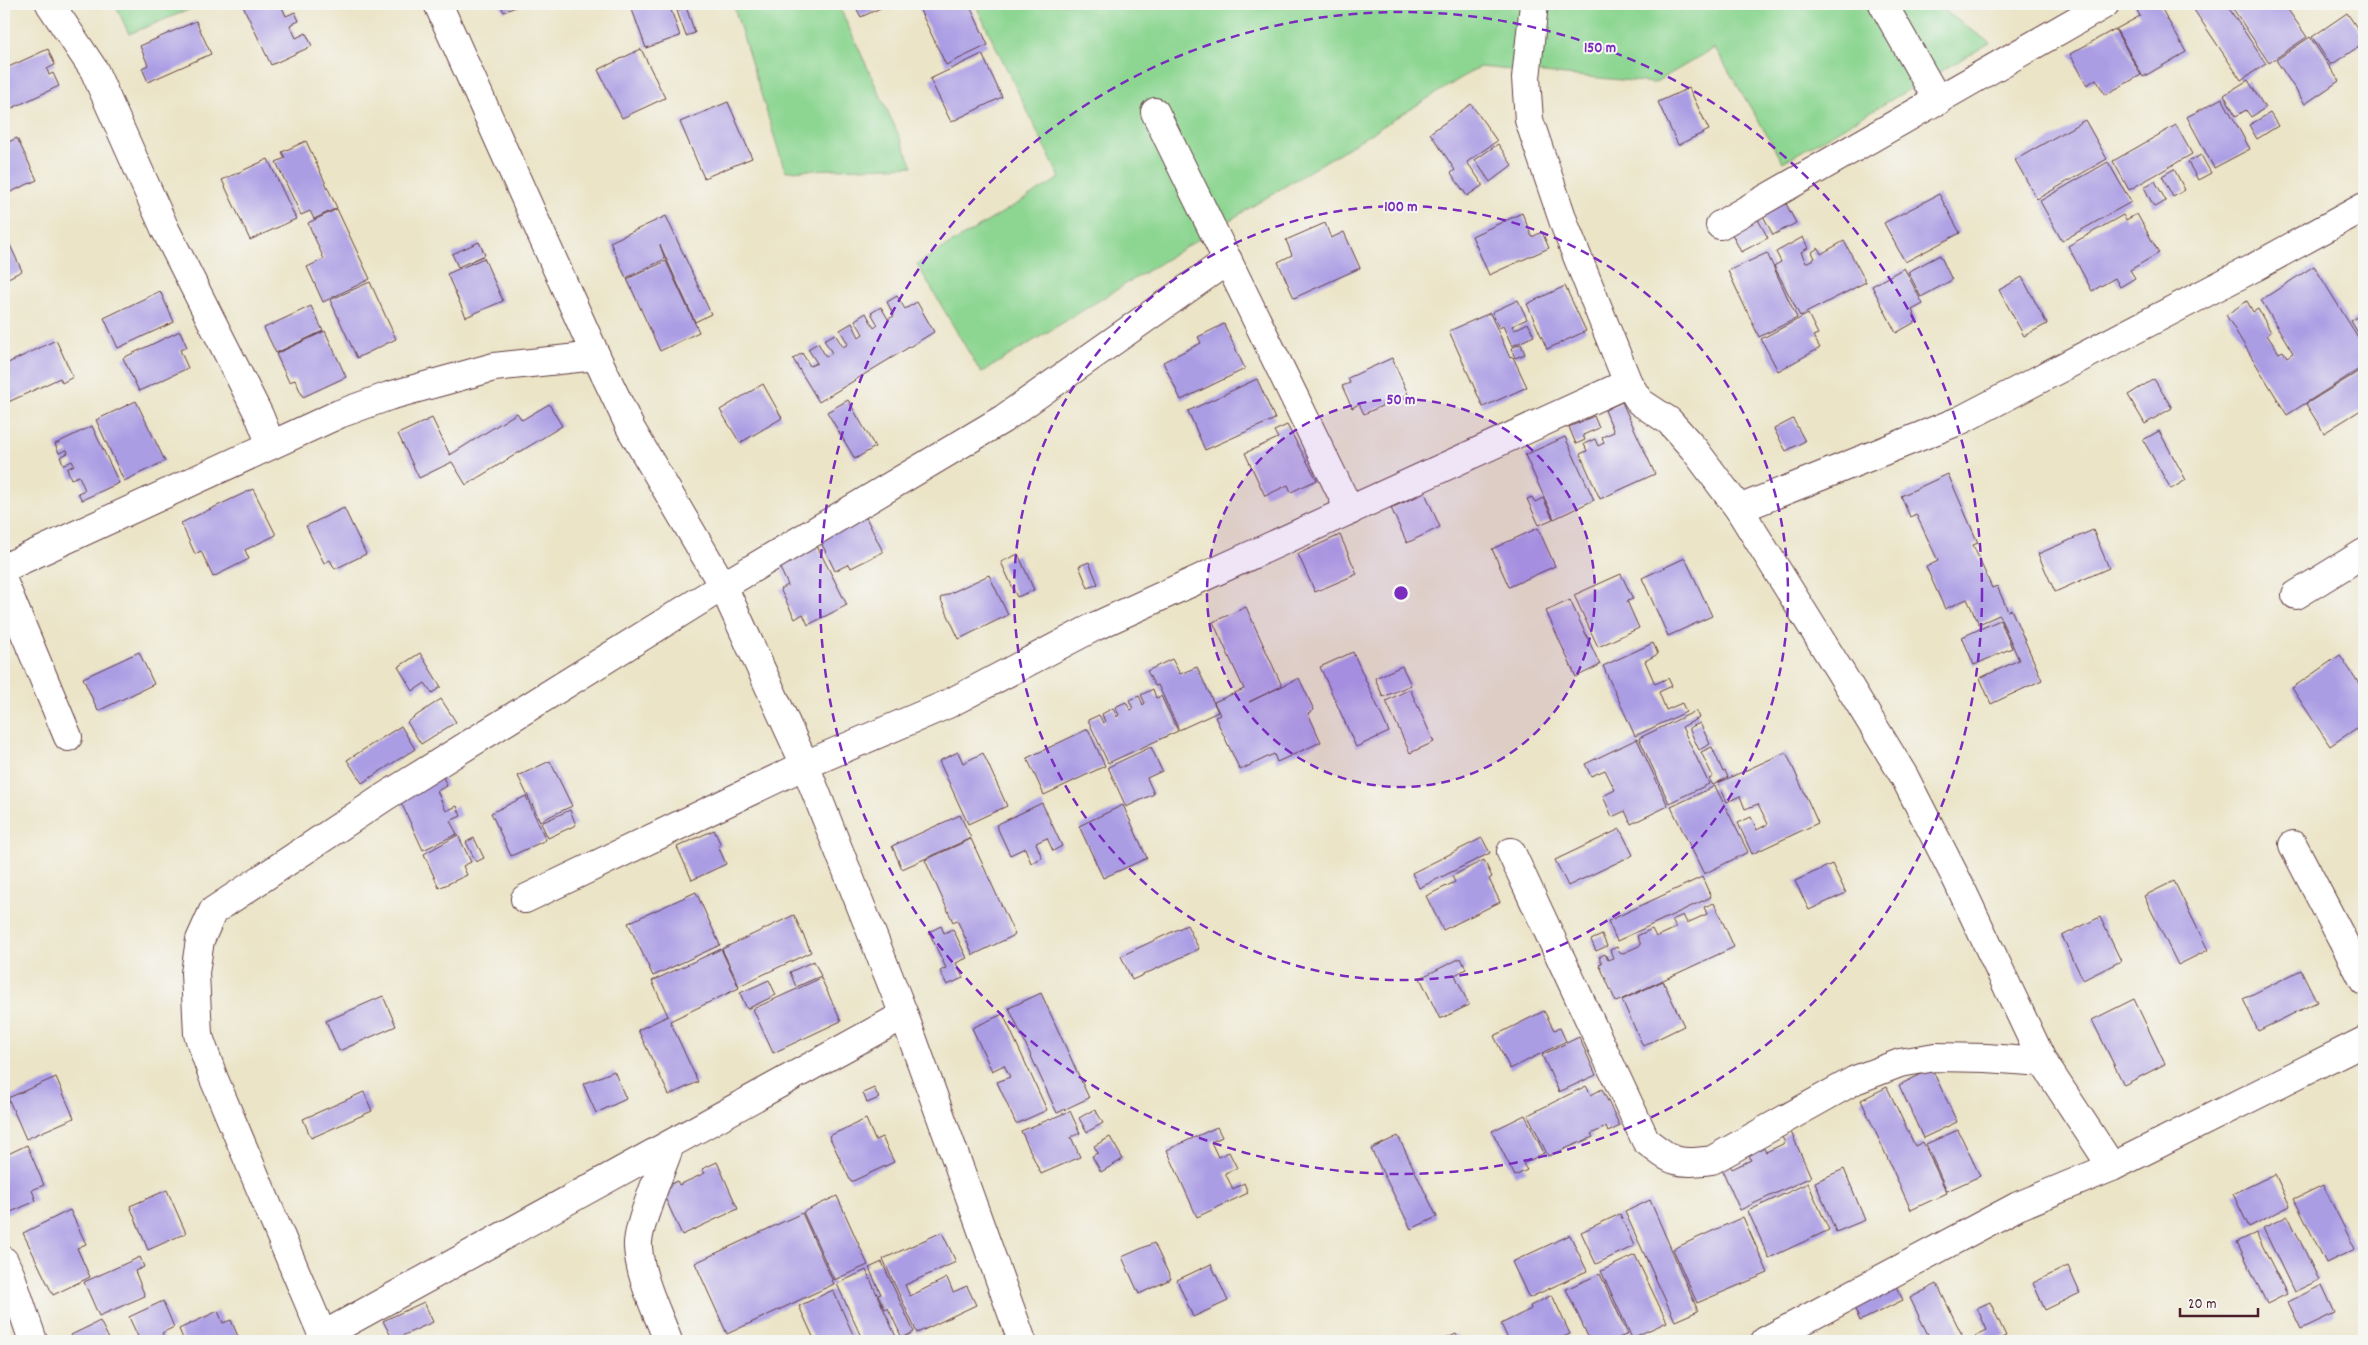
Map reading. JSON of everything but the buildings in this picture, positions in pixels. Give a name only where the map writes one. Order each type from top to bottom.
[{"type":"street","points":[[50,4],[94,70],[165,229],[259,415],[271,445]]},
{"type":"street","points":[[438,4],[596,356],[631,429],[723,586],[805,765],[904,1015],[1022,1341]]},
{"type":"street","points":[[1534,4],[1526,78],[1529,120],[1565,226],[1628,383],[1640,402],[1669,421],[1694,449],[1739,510],[1904,776],[1958,882],[2044,1062],[2112,1167]]},
{"type":"street","points":[[1882,4],[1938,101]]},
{"type":"street","points":[[1720,225],[2105,4]]},
{"type":"street","points":[[1155,112],[1350,511]]},
{"type":"street","points":[[1739,510],[1961,420],[2255,267],[2364,207]]},
{"type":"street","points":[[904,1015],[324,1339],[214,1079],[198,1034],[195,973],[200,940],[213,911],[386,796],[723,586],[1003,419],[1228,260]]},
{"type":"street","points":[[4,568],[339,414],[417,388],[494,368],[596,356]]},
{"type":"street","points":[[525,899],[805,765],[948,704],[1094,627],[1628,383]]},
{"type":"street","points":[[2296,596],[2364,553]]},
{"type":"street","points":[[4,583],[68,737]]},
{"type":"street","points":[[2293,845],[2364,981]]},
{"type":"street","points":[[1511,852],[1646,1141],[1670,1159],[1686,1164],[1712,1160],[1855,1080],[1900,1063],[1935,1057],[2044,1062]]},
{"type":"street","points":[[1766,1341],[2018,1206],[2112,1167],[2364,1041]]},
{"type":"street","points":[[668,1341],[643,1272],[637,1245],[643,1222],[670,1145]]},
{"type":"street","points":[[4,1262],[11,1276],[33,1341]]},
{"type":"green space","points":[[115,4],[203,4],[129,34]]},
{"type":"green space","points":[[733,4],[838,4],[913,166],[785,171]]},
{"type":"green space","points":[[975,4],[1935,4],[1990,43],[1783,162],[1715,48],[1654,83],[1479,67],[981,373],[917,264],[1060,178]]}]
